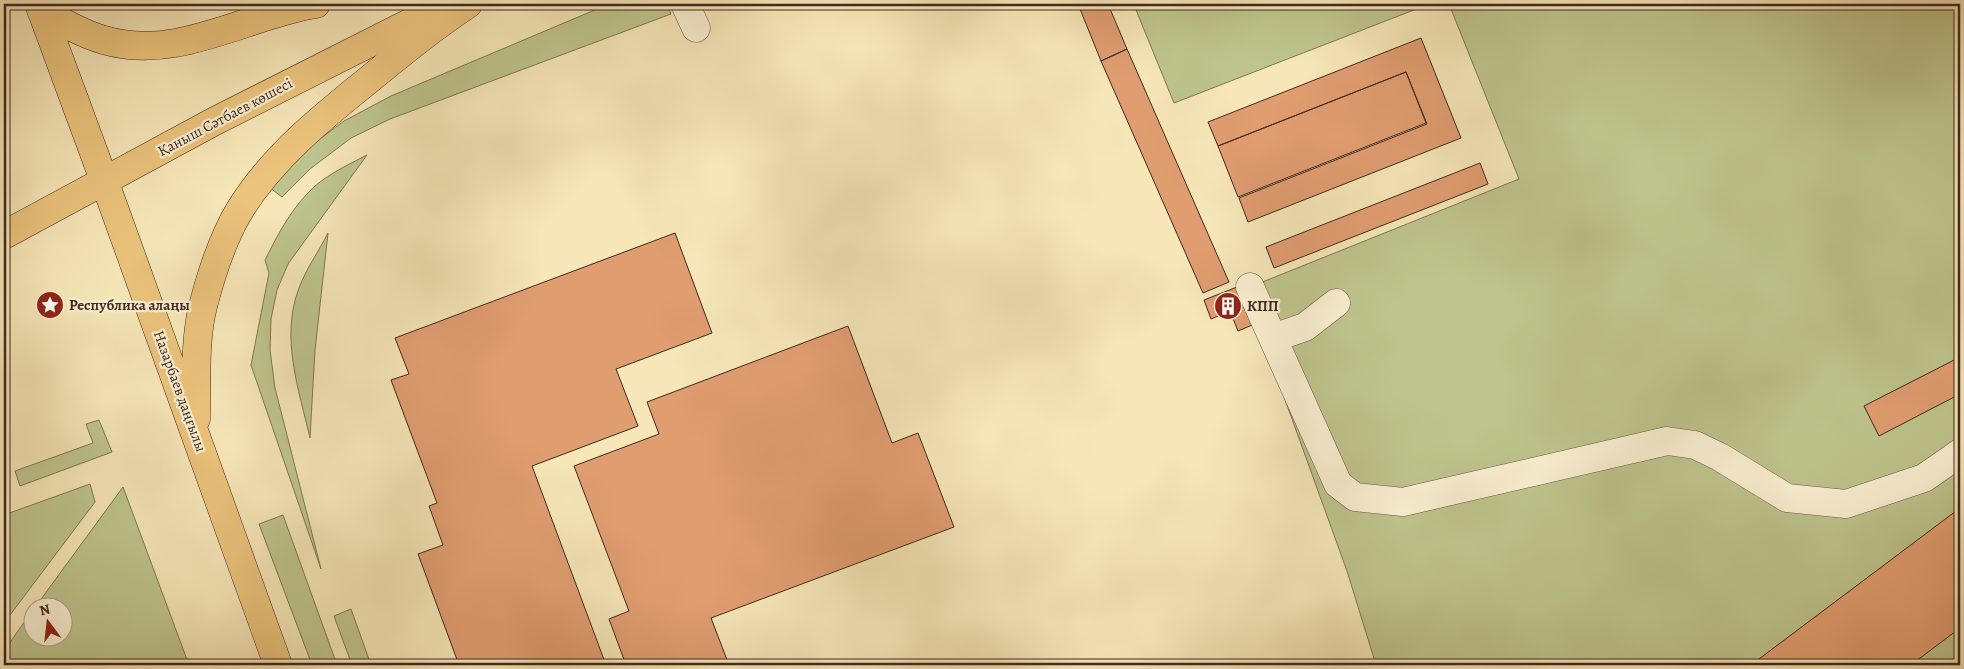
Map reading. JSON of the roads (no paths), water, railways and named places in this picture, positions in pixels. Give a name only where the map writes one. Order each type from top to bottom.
[{"type":"main road","points":[[40,7],[92,36],[136,46],[168,45],[253,22],[300,6],[316,4]]},
{"type":"main road","name":"Қаныш Сәтбаев көшесі","points":[[4,235],[215,121],[449,4]]},
{"type":"main road","points":[[196,436],[198,341],[203,308],[224,242],[240,210],[260,180],[323,116],[430,30],[468,4]]},
{"type":"main road","name":"Назарбаев даңғылы","points":[[40,7],[278,665]]},
{"type":"lane","points":[[1250,287],[1338,484],[1355,497],[1403,502],[1667,441],[1695,445],[1720,457],[1787,498],[1846,504],[1924,478],[1960,454]]},
{"type":"lane","points":[[1273,338],[1305,328],[1336,303]]},
{"type":"place","name":"Республика алаңы","points":[[50,305]]},
{"type":"place","name":"КПП","points":[[1228,306]]}]
